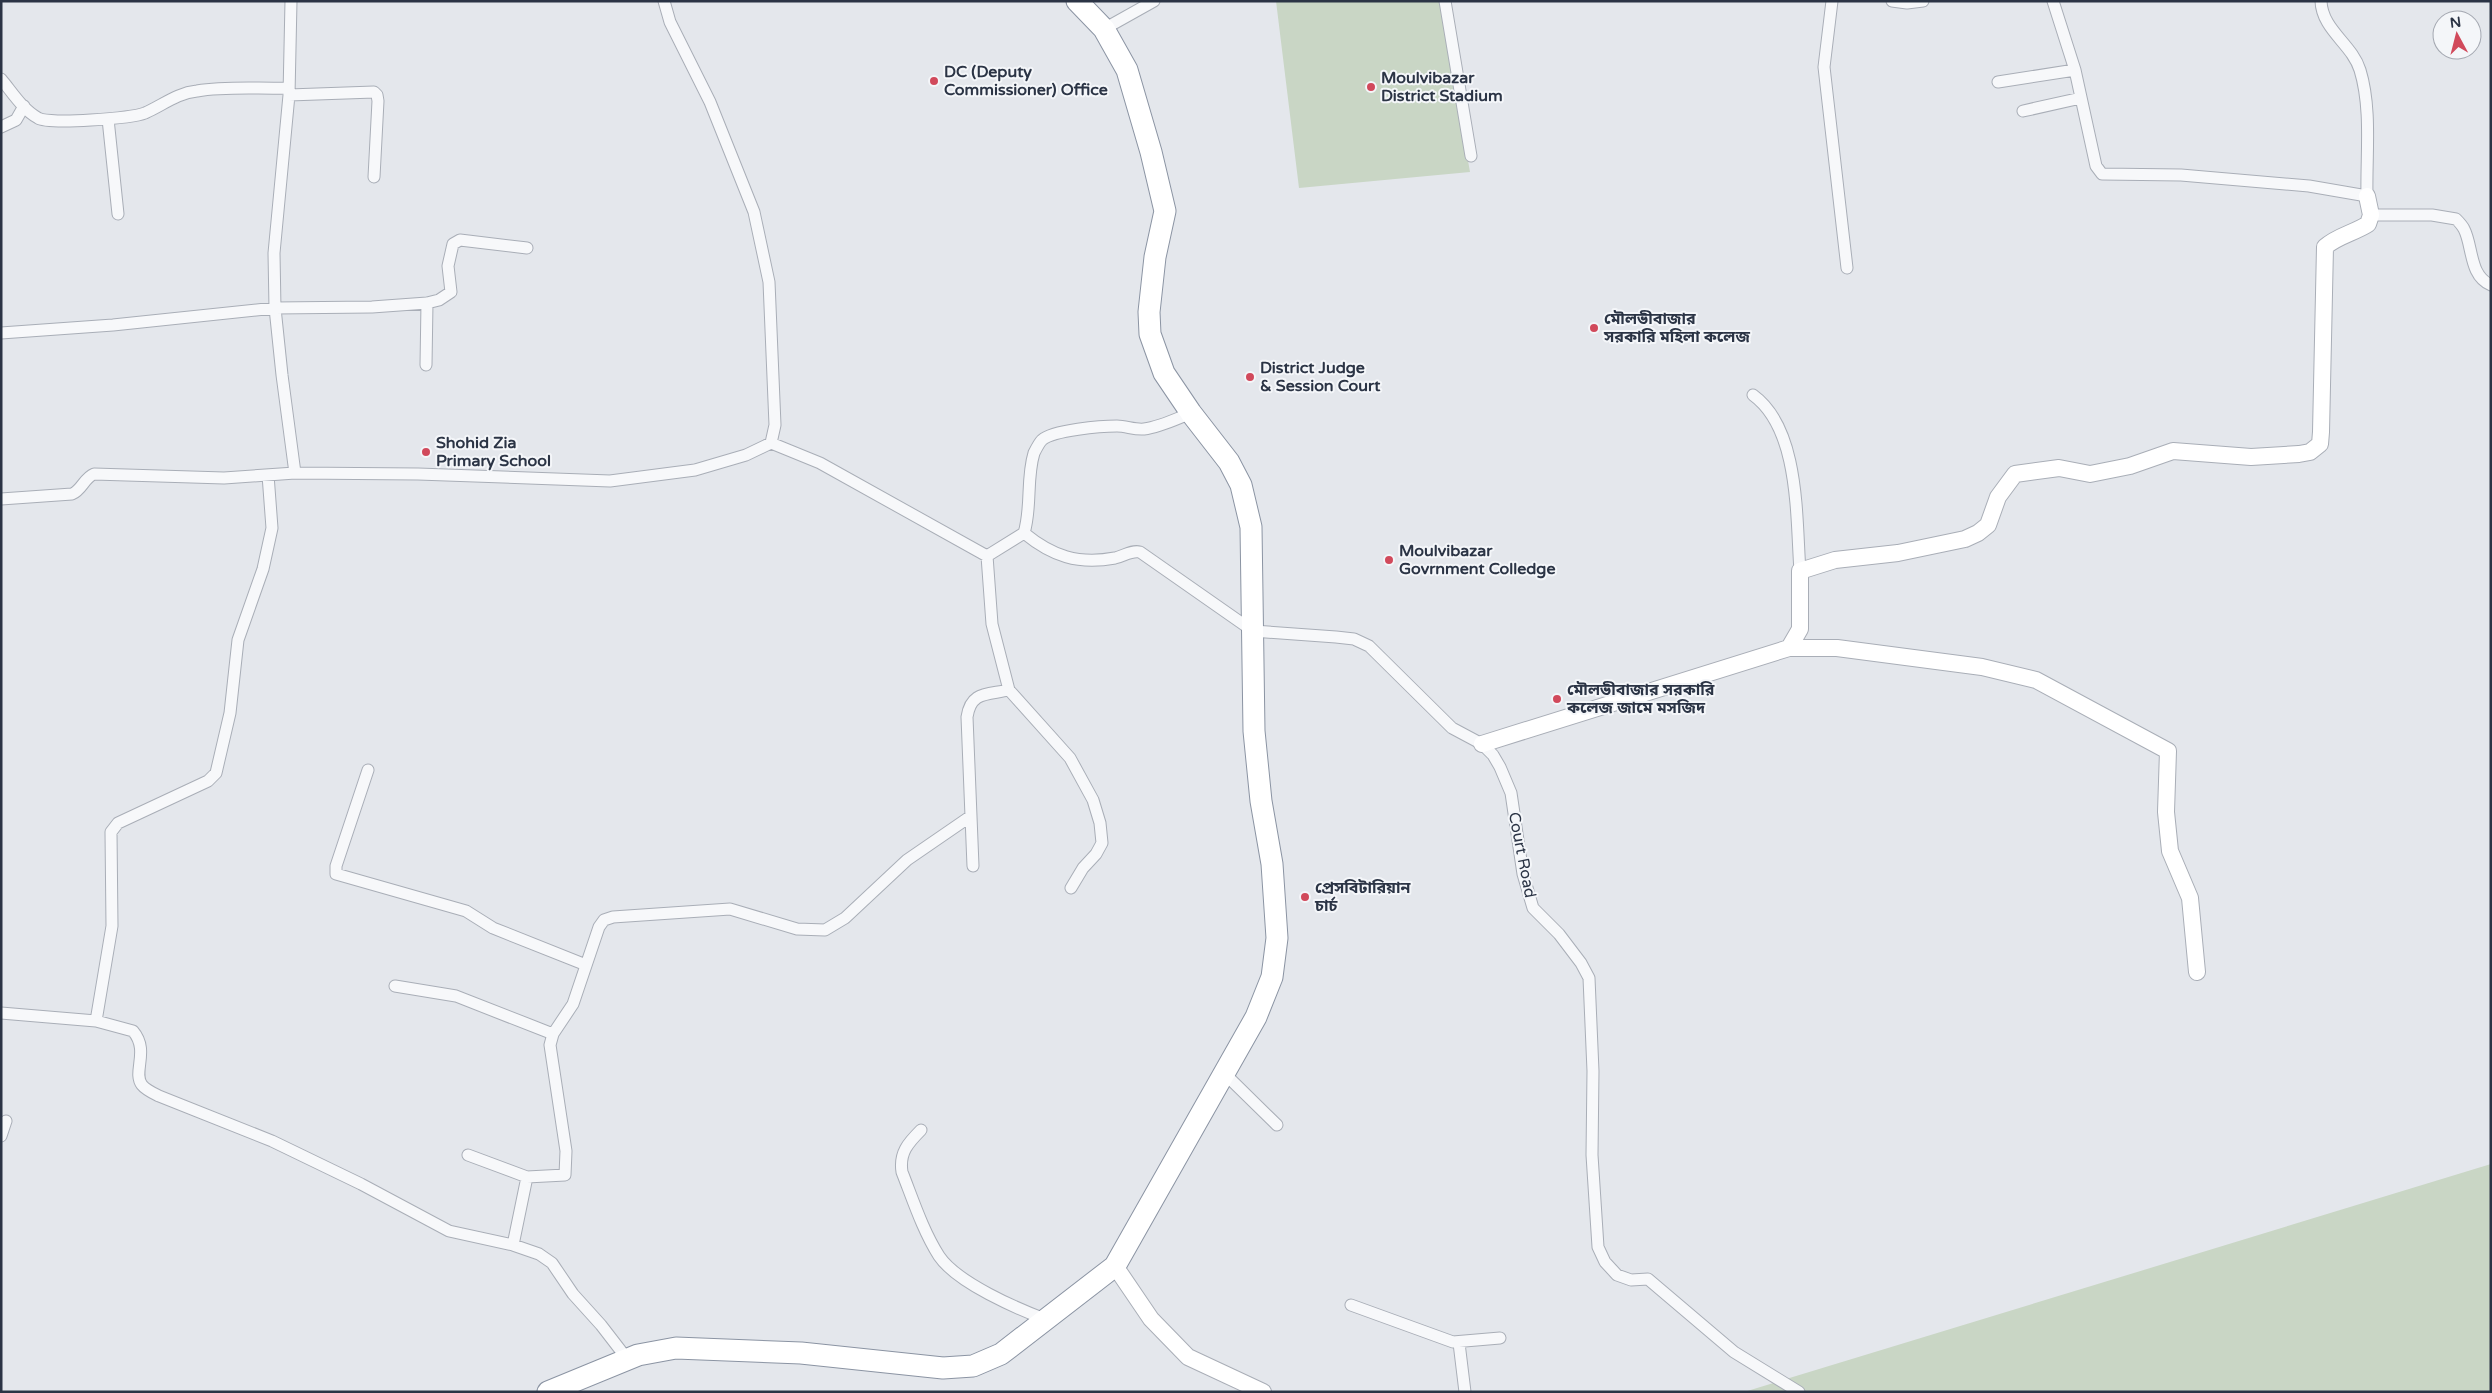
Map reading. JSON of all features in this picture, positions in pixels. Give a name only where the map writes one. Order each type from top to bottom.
[{"type":"highway","points":[[548,1392],[628,1360],[676,1348],[802,1353],[944,1368],[973,1366],[1001,1354],[1048,1320],[1115,1266],[1260,1009],[1272,976],[1277,938],[1272,864],[1261,801],[1254,731],[1250,527],[1241,485],[1229,462],[1191,414],[1164,373],[1150,334],[1149,312],[1155,257],[1165,211],[1127,70],[1104,30],[1077,1]]},
{"type":"street","points":[[291,1],[289,92],[274,252],[275,308],[295,473]]},
{"type":"street","points":[[664,1],[670,22],[710,102],[754,212],[769,282],[775,425],[771,444]]},
{"type":"street","points":[[1104,30],[1154,1]]},
{"type":"street","points":[[1445,1],[1471,156]]},
{"type":"street","points":[[1832,1],[1824,67],[1847,268]]},
{"type":"street","points":[[1892,1],[1907,3],[1923,1]]},
{"type":"street","points":[[2053,1],[2075,70],[2096,166],[2102,174],[2181,175],[2308,186],[2367,196]]},
{"type":"street","points":[[1800,571],[1835,560],[1898,553],[1965,539],[1978,533],[1988,525],[1998,497],[2015,474],[2059,468],[2090,474],[2130,466],[2173,451],[2251,457],[2310,452],[2320,444],[2326,247],[2333,240],[2354,233],[2368,224],[2371,215],[2367,196],[2365,94],[2359,69],[2350,50],[2327,23],[2321,1]]},
{"type":"street","points":[[1998,82],[2075,70]]},
{"type":"street","points":[[1,79],[24,106],[38,118],[44,120],[108,119],[142,114],[178,95],[198,90],[374,92],[377,95],[374,177]]},
{"type":"street","points":[[2023,111],[2081,98]]},
{"type":"street","points":[[1,127],[16,120],[24,106]]},
{"type":"street","points":[[108,119],[118,214]]},
{"type":"street","points":[[2371,215],[2432,215],[2456,219],[2464,229],[2473,264],[2485,283],[2491,285]]},
{"type":"street","points":[[1,333],[114,325],[275,308],[372,307],[427,303],[439,300],[451,292],[448,266],[453,244],[460,240],[527,248]]},
{"type":"street","points":[[426,365],[427,303]]},
{"type":"street","points":[[1753,395],[1765,404],[1782,432],[1795,488],[1800,571],[1800,629],[1789,648]]},
{"type":"street","points":[[988,556],[1024,533],[1028,520],[1030,475],[1035,451],[1043,439],[1058,433],[1088,429],[1118,426],[1137,429],[1156,427],[1191,414]]},
{"type":"street","points":[[1,499],[72,494],[77,492],[87,477],[94,474],[224,478],[295,473],[610,481],[695,470],[746,455],[771,444],[820,463],[988,556]]},
{"type":"street","points":[[96,1021],[112,926],[111,832],[118,824],[208,781],[216,773],[230,713],[238,640],[263,569],[273,522],[268,475]]},
{"type":"street","points":[[1024,533],[1043,548],[1070,558],[1107,560],[1120,557],[1134,550],[1140,552],[1193,587],[1253,631]]},
{"type":"street","points":[[988,556],[992,624],[1009,690],[1070,758],[1093,800],[1100,823],[1102,843],[1096,854],[1082,868],[1071,888]]},
{"type":"street","name":"Court Road","points":[[1253,631],[1336,636],[1354,639],[1369,646],[1452,728],[1482,744],[1493,754],[1511,793],[1523,874],[1533,908],[1559,934],[1581,963],[1589,978],[1592,1052],[1592,1155],[1598,1247],[1605,1262],[1617,1275],[1632,1280],[1648,1279],[1734,1352],[1799,1392]]},
{"type":"street","points":[[1482,744],[1789,648],[1837,648],[1982,668],[2036,680],[2168,751],[2166,812],[2170,851],[2190,898],[2197,972]]},
{"type":"street","points":[[972,866],[967,718],[969,704],[975,698],[1009,690]]},
{"type":"street","points":[[368,770],[336,866],[336,874],[466,911],[493,928],[586,965]]},
{"type":"street","points":[[468,1155],[527,1178],[565,1175],[566,1151],[550,1045],[553,1034],[572,1004],[599,927],[604,920],[612,917],[730,909],[797,929],[825,930],[834,926],[906,860],[971,816]]},
{"type":"street","points":[[395,986],[456,996],[553,1034]]},
{"type":"street","points":[[1,1013],[96,1021],[133,1031],[142,1045],[139,1080],[143,1086],[159,1096],[272,1141],[361,1184],[449,1231],[513,1245],[539,1254],[552,1263],[573,1294],[601,1325],[628,1360]]},
{"type":"street","points":[[1224,1073],[1276,1125]]},
{"type":"street","points":[[1,1136],[6,1121]]},
{"type":"street","points":[[921,1130],[906,1146],[900,1162],[902,1172],[940,1257],[954,1272],[1015,1308],[1048,1320]]},
{"type":"street","points":[[513,1245],[527,1178]]},
{"type":"street","points":[[1115,1266],[1151,1319],[1188,1357],[1263,1392]]},
{"type":"street","points":[[1352,1305],[1459,1344],[1500,1338]]},
{"type":"street","points":[[1459,1344],[1465,1392]]},
{"type":"green space","name":"Moulvibazar District Stadium","points":[[1276,1],[1440,1],[1470,172],[1299,188]]},
{"type":"green space","points":[[2491,1164],[2491,1392],[1744,1392]]},
{"type":"place","name":"DC (Deputy Commissioner) Office","points":[[934,81]]},
{"type":"place","name":"Moulvibazar District Stadium","points":[[1371,87]]},
{"type":"place","name":"মৌলভীবাজার সরকারি মহিলা কলেজ","points":[[1594,328]]},
{"type":"place","name":"District Judge & Session Court","points":[[1250,377]]},
{"type":"place","name":"Shohid Zia Primary School","points":[[426,452]]},
{"type":"place","name":"Moulvibazar Govrnment Colledge","points":[[1389,560]]},
{"type":"place","name":"মৌলভীবাজার সরকারি কলেজ জামে মসজিদ","points":[[1557,699]]},
{"type":"place","name":"প্রেসবিটারিয়ান চার্চ","points":[[1305,897]]}]
